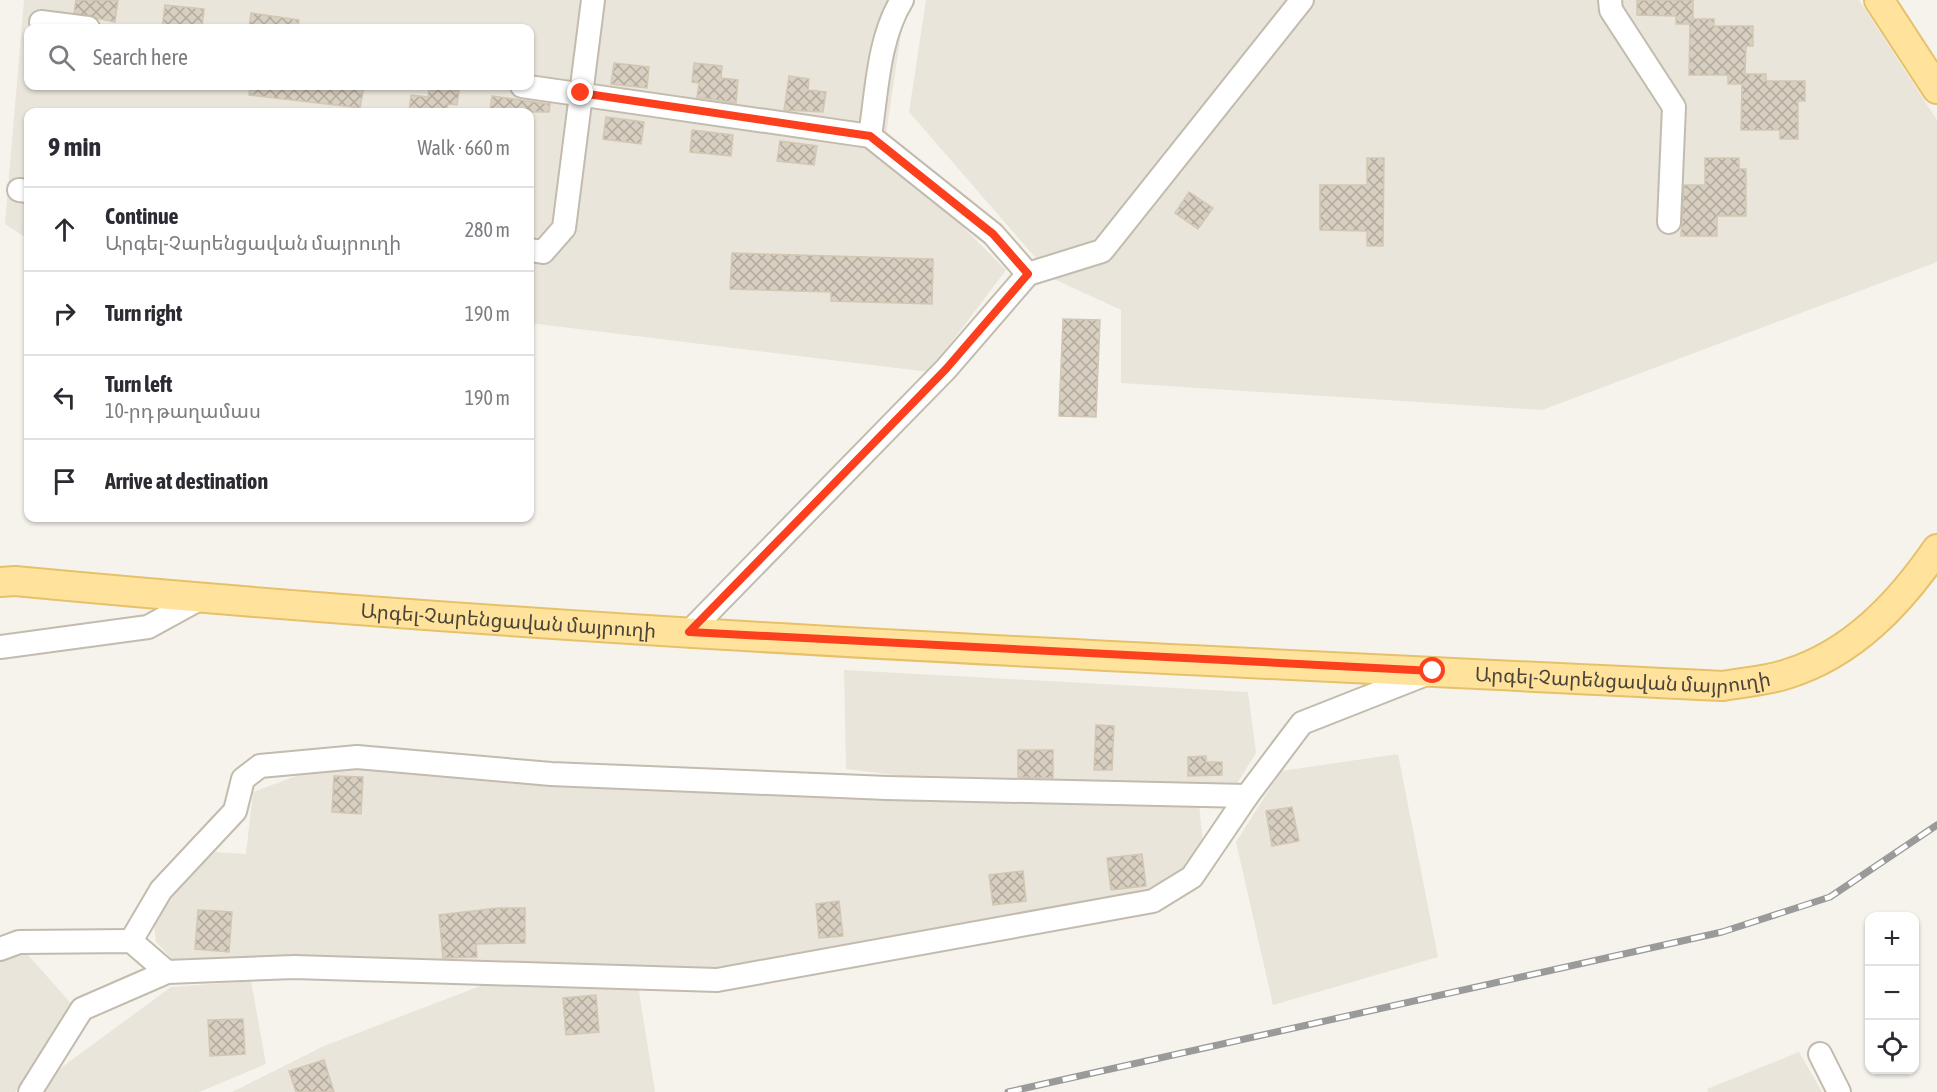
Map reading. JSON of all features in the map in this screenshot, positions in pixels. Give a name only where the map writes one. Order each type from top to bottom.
[{"type":"main road","points":[[1879,0],[1937,88]]},
{"type":"main road","name":"Արգել-Չարենցավան մայրուղի","points":[[0,582],[15,581],[201,598],[689,632],[1724,686],[1785,675],[1816,664],[1871,628],[1915,581],[1937,549]]},
{"type":"street","points":[[534,251],[543,252],[564,228],[593,0]]},
{"type":"street","points":[[870,136],[884,46],[892,17],[902,0]]},
{"type":"street","points":[[689,632],[946,369],[1028,274],[1102,251],[1302,0]]},
{"type":"street","points":[[1610,0],[1611,10],[1674,106],[1669,222]]},
{"type":"street","points":[[41,22],[57,24]]},
{"type":"street","points":[[534,87],[870,136],[993,234],[1028,274]]},
{"type":"street","points":[[0,647],[148,627],[201,598]]},
{"type":"street","points":[[30,1092],[82,1009],[167,972],[294,967],[717,980],[1153,901],[1192,877],[1246,796],[1302,723],[1433,671]]},
{"type":"street","points":[[132,941],[161,890],[235,812],[243,779],[260,766],[357,756],[575,775],[887,788],[1246,796]]},
{"type":"street","points":[[0,949],[19,942],[132,941],[167,972]]},
{"type":"street","points":[[1820,1054],[1839,1092]]},
{"type":"shaded area","points":[[24,0],[906,0],[884,148],[1006,270],[929,372],[534,323],[534,108],[24,108],[24,236],[5,224]]},
{"type":"shaded area","points":[[926,0],[1859,0],[1937,120],[1937,262],[1542,410],[1121,383],[1121,310],[1054,279],[909,112]]},
{"type":"shaded area","points":[[844,670],[1248,692],[1256,753],[1233,790],[1000,788],[846,769]]},
{"type":"shaded area","points":[[1398,754],[1438,957],[1273,1005],[1236,842],[1281,771]]},
{"type":"shaded area","points":[[320,767],[899,799],[1199,804],[1204,853],[1158,892],[720,967],[172,959],[156,942],[153,915],[212,852],[246,854],[253,792]]},
{"type":"shaded area","points":[[22,948],[73,1006],[15,1092],[0,1092],[0,956]]},
{"type":"shaded area","points":[[501,978],[638,985],[655,1092],[232,1092],[324,1046]]},
{"type":"shaded area","points":[[251,981],[266,1064],[199,1092],[44,1092],[58,1070],[171,987]]},
{"type":"shaded area","points":[[1799,1052],[1822,1092],[1708,1092],[1707,1089]]},
{"type":"building","points":[[76,0],[118,0],[115,22],[74,13]]},
{"type":"building","points":[[1637,0],[1693,0],[1693,19],[1714,19],[1714,26],[1753,26],[1753,46],[1746,46],[1745,74],[1766,74],[1766,81],[1805,81],[1805,101],[1798,101],[1798,139],[1780,139],[1780,130],[1741,130],[1742,84],[1728,84],[1728,75],[1689,75],[1690,24],[1676,24],[1676,16],[1637,15]]},
{"type":"building","points":[[165,5],[204,9],[202,24],[163,24]]},
{"type":"building","points":[[251,13],[299,20],[298,24],[250,24]]},
{"type":"building","points":[[614,63],[649,67],[647,88],[611,84]]},
{"type":"building","points":[[694,63],[722,66],[721,78],[738,80],[736,103],[697,97],[699,83],[692,82]]},
{"type":"building","points":[[789,76],[809,79],[808,90],[826,92],[823,112],[784,110]]},
{"type":"building","points":[[250,90],[363,90],[360,108],[249,95]]},
{"type":"building","points":[[429,90],[459,91],[457,105],[448,104],[448,108],[409,108],[411,95],[428,97]]},
{"type":"building","points":[[492,96],[550,104],[549,112],[534,112],[534,108],[490,108]]},
{"type":"building","points":[[606,117],[644,122],[641,144],[603,139]]},
{"type":"building","points":[[692,130],[733,135],[731,156],[690,152]]},
{"type":"building","points":[[780,141],[817,146],[814,165],[777,161]]},
{"type":"building","points":[[1367,158],[1384,158],[1383,246],[1367,246],[1367,231],[1320,230],[1320,185],[1367,185]]},
{"type":"building","points":[[1705,158],[1739,158],[1739,169],[1746,169],[1746,216],[1717,216],[1717,236],[1681,236],[1684,185],[1705,185]]},
{"type":"building","points":[[1189,192],[1213,208],[1198,229],[1175,213]]},
{"type":"building","points":[[732,253],[933,259],[932,304],[831,301],[831,292],[730,289]]},
{"type":"building","points":[[1063,319],[1100,320],[1096,417],[1059,416]]},
{"type":"building","points":[[1096,725],[1114,726],[1112,770],[1094,770]]},
{"type":"building","points":[[1018,750],[1053,750],[1053,778],[1018,777]]},
{"type":"building","points":[[1206,756],[1206,762],[1222,762],[1222,775],[1188,776],[1188,757]]},
{"type":"building","points":[[334,776],[363,777],[361,814],[332,812]]},
{"type":"building","points":[[1292,807],[1299,841],[1272,846],[1266,811]]},
{"type":"building","points":[[1142,854],[1146,886],[1111,890],[1107,858]]},
{"type":"building","points":[[1023,871],[1026,901],[993,905],[989,875]]},
{"type":"building","points":[[839,901],[843,936],[819,938],[816,904]]},
{"type":"building","points":[[498,908],[525,908],[525,943],[476,944],[477,957],[443,958],[439,915]]},
{"type":"building","points":[[198,910],[232,912],[229,952],[195,949]]},
{"type":"building","points":[[596,995],[599,1032],[566,1035],[563,998]]},
{"type":"building","points":[[243,1019],[245,1054],[210,1056],[208,1020]]},
{"type":"building","points":[[324,1060],[334,1092],[296,1092],[289,1071]]},
{"type":"railway","points":[[1008,1092],[1722,932],[1830,897],[1937,825]]},
{"type":"route","points":[[581,93],[870,136],[993,234],[1028,274],[946,369],[689,632],[1433,671]]}]
